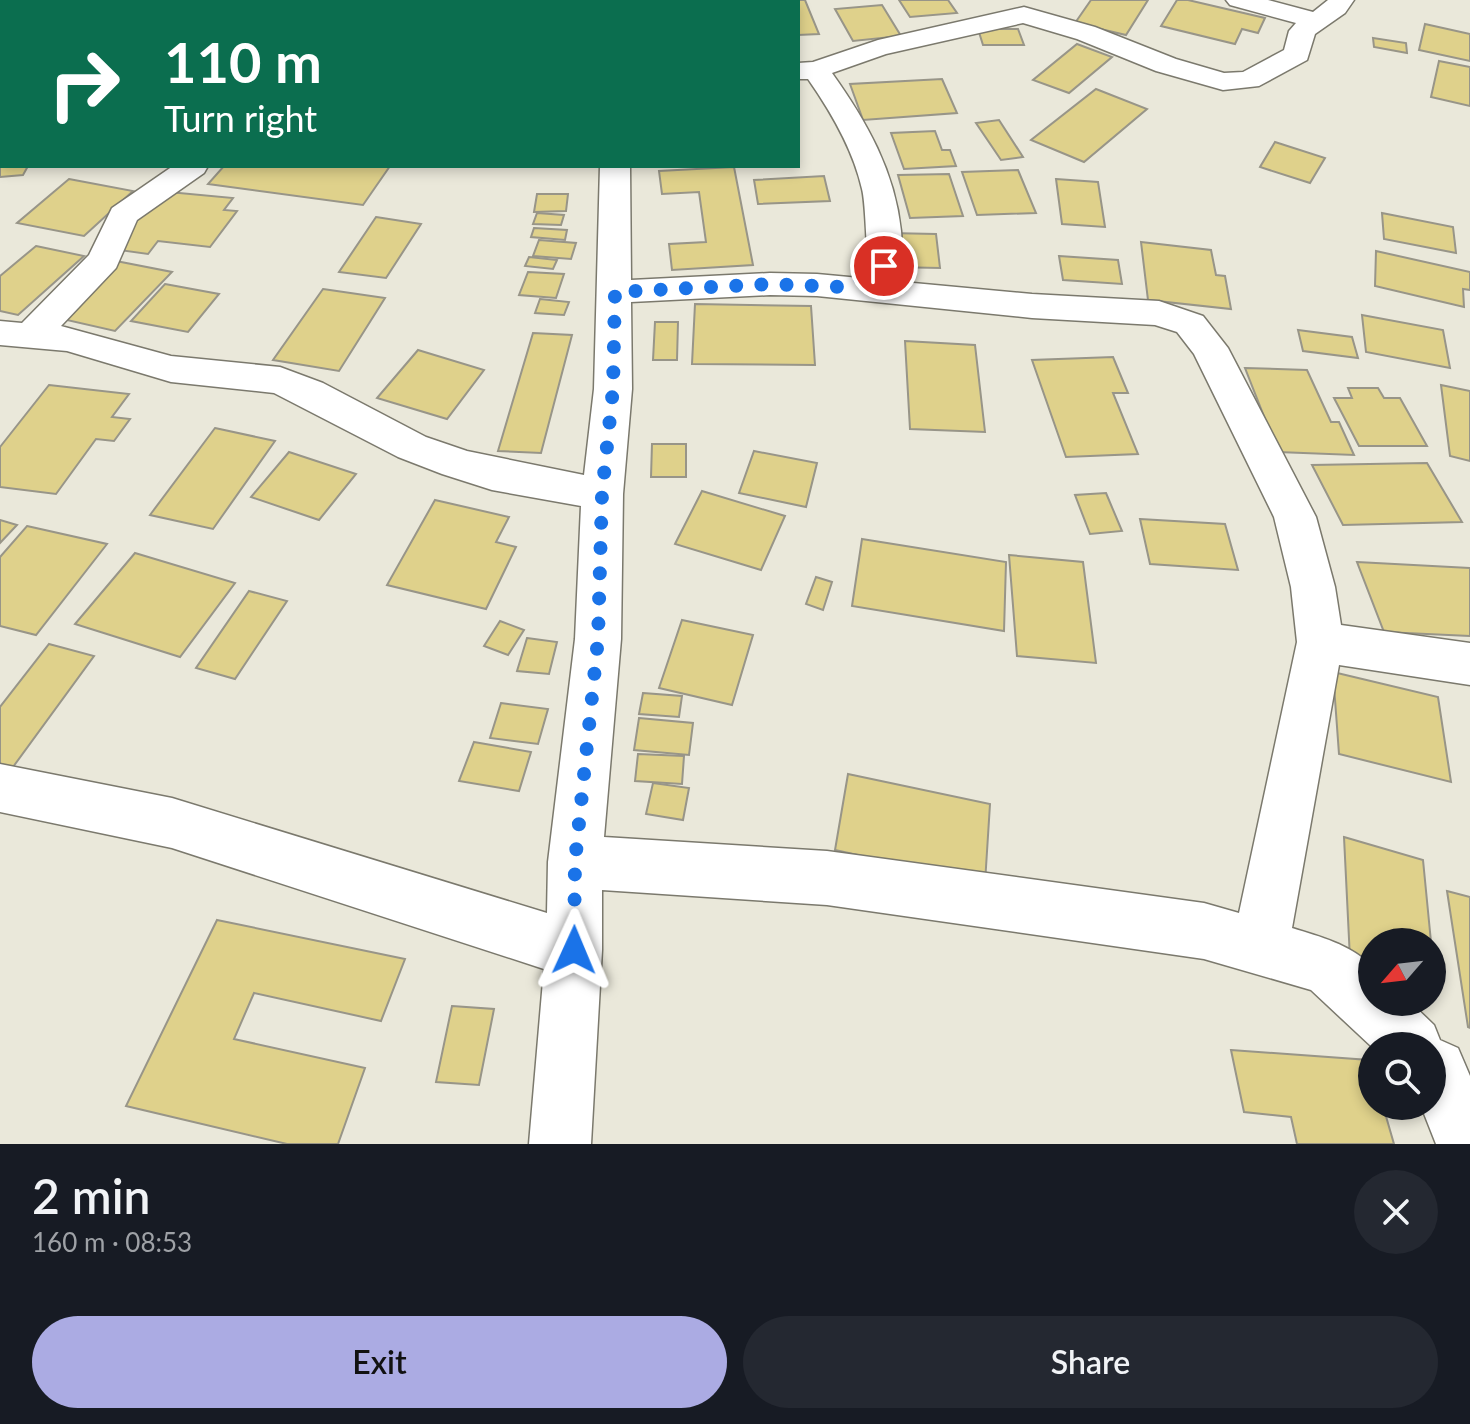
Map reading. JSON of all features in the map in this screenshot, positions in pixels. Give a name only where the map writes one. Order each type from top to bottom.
[{"type":"street","points":[[1239,0],[1316,21]]},
{"type":"street","points":[[884,266],[885,214],[864,150],[848,115],[807,70],[878,48],[1024,15],[1086,33],[1166,65],[1223,82],[1249,80],[1297,54],[1302,31],[1341,0]]},
{"type":"street","points":[[16,333],[104,260],[123,215],[190,168]]},
{"type":"street","points":[[560,1144],[574,950],[575,862],[598,639],[602,494],[613,389],[615,168]]},
{"type":"street","points":[[842,287],[884,266]]},
{"type":"street","points":[[884,266],[919,295]]},
{"type":"street","points":[[615,292],[770,284],[842,287],[1032,306],[1159,313],[1179,319],[1198,330],[1295,517],[1313,587],[1320,642],[1260,947]]},
{"type":"street","points":[[16,333],[68,339],[171,369],[280,380],[412,447],[441,458],[492,474],[602,494]]},
{"type":"street","points":[[1320,642],[1470,664]]},
{"type":"street","points":[[0,788],[172,823],[574,950]]},
{"type":"street","points":[[575,862],[827,878],[1204,931],[1325,966],[1343,978],[1401,1032]]},
{"type":"street","points":[[1446,1088],[1467,1144]]},
{"type":"building","points":[[800,0],[805,0],[819,34],[800,35]]},
{"type":"building","points":[[899,0],[948,0],[957,13],[910,17]]},
{"type":"building","points":[[1091,0],[1148,0],[1126,35],[1075,23]]},
{"type":"building","points":[[1177,0],[1265,18],[1258,33],[1242,29],[1235,44],[1161,26]]},
{"type":"building","points":[[882,5],[901,36],[853,41],[835,9]]},
{"type":"building","points":[[1425,24],[1470,34],[1470,61],[1419,50]]},
{"type":"building","points":[[978,29],[1018,29],[1024,45],[983,45]]},
{"type":"building","points":[[1373,38],[1406,43],[1407,53],[1374,47]]},
{"type":"building","points":[[1077,44],[1112,57],[1069,93],[1033,80]]},
{"type":"building","points":[[1439,61],[1470,67],[1470,106],[1431,97]]},
{"type":"building","points":[[942,79],[957,113],[863,120],[850,84]]},
{"type":"building","points":[[1096,89],[1147,109],[1084,162],[1031,140]]},
{"type":"building","points":[[999,120],[1023,157],[1001,160],[976,123]]},
{"type":"building","points":[[935,131],[942,150],[950,150],[956,166],[904,169],[891,133]]},
{"type":"building","points":[[1275,142],[1325,158],[1310,183],[1260,167]]},
{"type":"building","points":[[0,168],[27,168],[23,175],[0,177]]},
{"type":"building","points":[[222,168],[389,168],[363,205],[208,184]]},
{"type":"building","points":[[734,168],[753,265],[672,270],[669,244],[706,242],[699,192],[662,194],[659,171]]},
{"type":"building","points":[[1018,170],[1036,213],[977,215],[962,172]]},
{"type":"building","points":[[949,174],[963,216],[910,218],[898,175]]},
{"type":"building","points":[[824,176],[830,201],[758,204],[754,180]]},
{"type":"building","points":[[69,179],[133,191],[84,236],[17,223]]},
{"type":"building","points":[[1056,179],[1098,182],[1105,227],[1062,224]]},
{"type":"building","points":[[158,191],[233,198],[224,210],[237,211],[210,247],[158,241],[148,254],[119,250],[119,237]]},
{"type":"building","points":[[537,194],[568,194],[566,211],[534,212]]},
{"type":"building","points":[[537,213],[564,215],[561,225],[533,224]]},
{"type":"building","points":[[1382,213],[1453,227],[1456,253],[1384,239]]},
{"type":"building","points":[[376,217],[421,224],[386,278],[339,272]]},
{"type":"building","points":[[534,228],[567,230],[565,240],[531,237]]},
{"type":"building","points":[[888,233],[936,234],[940,268],[891,267]]},
{"type":"building","points":[[539,240],[576,243],[571,259],[533,256]]},
{"type":"building","points":[[1141,242],[1211,250],[1216,275],[1225,276],[1231,309],[1148,300]]},
{"type":"building","points":[[36,246],[84,256],[18,315],[0,311],[0,276]]},
{"type":"building","points":[[1376,251],[1470,272],[1470,290],[1463,289],[1464,307],[1375,286]]},
{"type":"building","points":[[1059,256],[1118,260],[1122,284],[1063,280]]},
{"type":"building","points":[[529,257],[557,260],[553,269],[525,266]]},
{"type":"building","points":[[116,261],[172,272],[115,331],[58,318]]},
{"type":"building","points":[[528,272],[564,274],[556,298],[519,295]]},
{"type":"building","points":[[165,284],[219,294],[188,332],[131,321]]},
{"type":"building","points":[[323,289],[385,298],[339,371],[273,360]]},
{"type":"building","points":[[540,299],[569,302],[564,315],[535,313]]},
{"type":"building","points":[[695,304],[811,306],[815,365],[692,364]]},
{"type":"building","points":[[1362,315],[1443,330],[1450,368],[1366,352]]},
{"type":"building","points":[[655,322],[678,322],[677,360],[653,360]]},
{"type":"building","points":[[1298,330],[1352,337],[1358,358],[1303,351]]},
{"type":"building","points":[[533,333],[572,335],[541,453],[498,451]]},
{"type":"building","points":[[905,341],[975,345],[985,432],[910,429]]},
{"type":"building","points":[[418,350],[484,370],[447,419],[377,398]]},
{"type":"building","points":[[1113,357],[1128,393],[1113,393],[1138,454],[1066,457],[1032,360]]},
{"type":"building","points":[[1245,368],[1307,370],[1331,422],[1339,422],[1354,455],[1278,452]]},
{"type":"building","points":[[49,385],[129,394],[112,417],[130,419],[114,441],[96,439],[56,494],[0,487],[0,447]]},
{"type":"building","points":[[1441,385],[1470,391],[1470,461],[1450,456]]},
{"type":"building","points":[[1348,388],[1378,388],[1384,398],[1400,398],[1427,446],[1359,446],[1334,398],[1352,398]]},
{"type":"building","points":[[215,428],[275,441],[213,529],[150,515]]},
{"type":"building","points":[[652,444],[686,444],[686,477],[651,477]]},
{"type":"building","points":[[754,451],[817,463],[806,507],[739,493]]},
{"type":"building","points":[[289,452],[356,474],[319,520],[251,497]]},
{"type":"building","points":[[1427,463],[1462,522],[1343,525],[1312,465]]},
{"type":"building","points":[[702,491],[785,516],[761,570],[675,544]]},
{"type":"building","points":[[1106,493],[1122,531],[1090,534],[1075,495]]},
{"type":"building","points":[[435,500],[509,517],[496,542],[516,547],[486,609],[387,585]]},
{"type":"building","points":[[1140,519],[1225,524],[1238,570],[1150,564]]},
{"type":"building","points":[[0,520],[17,525],[0,543]]},
{"type":"building","points":[[27,526],[107,544],[36,635],[0,626],[0,557]]},
{"type":"building","points":[[862,539],[1006,562],[1004,631],[852,606]]},
{"type":"building","points":[[135,553],[235,583],[180,657],[75,624]]},
{"type":"building","points":[[1009,555],[1083,562],[1096,663],[1017,656]]},
{"type":"building","points":[[1357,562],[1470,568],[1470,636],[1384,632]]},
{"type":"building","points":[[816,577],[832,582],[823,610],[806,604]]},
{"type":"building","points":[[249,591],[287,601],[235,679],[196,668]]},
{"type":"building","points":[[682,620],[753,635],[732,705],[659,688]]},
{"type":"building","points":[[500,621],[524,630],[508,655],[484,646]]},
{"type":"building","points":[[527,638],[557,642],[549,674],[517,671]]},
{"type":"building","points":[[49,644],[94,656],[13,767],[0,764],[0,707]]},
{"type":"building","points":[[1333,672],[1438,697],[1451,782],[1339,754]]},
{"type":"building","points":[[643,693],[682,696],[679,717],[639,714]]},
{"type":"building","points":[[501,703],[548,709],[538,744],[490,738]]},
{"type":"building","points":[[639,718],[693,723],[689,755],[634,750]]},
{"type":"building","points":[[474,742],[531,752],[519,791],[459,781]]},
{"type":"building","points":[[638,754],[684,756],[682,784],[635,781]]},
{"type":"building","points":[[848,774],[990,804],[985,883],[835,850]]},
{"type":"building","points":[[653,783],[689,788],[683,820],[646,814]]},
{"type":"building","points":[[1344,837],[1423,860],[1430,928],[1358,928],[1358,962],[1350,959]]},
{"type":"building","points":[[1447,891],[1470,897],[1470,1028],[1468,1027]]},
{"type":"building","points":[[217,920],[405,959],[381,1021],[254,993],[234,1039],[365,1068],[338,1144],[287,1144],[126,1106]]},
{"type":"building","points":[[452,1006],[494,1009],[479,1085],[436,1082]]},
{"type":"building","points":[[1231,1050],[1358,1059],[1358,1120],[1387,1120],[1394,1144],[1297,1144],[1291,1117],[1244,1112]]},
{"type":"route","points":[[574,950],[575,862],[598,639],[602,494],[613,389],[615,292],[770,284],[842,287],[884,266]]}]
